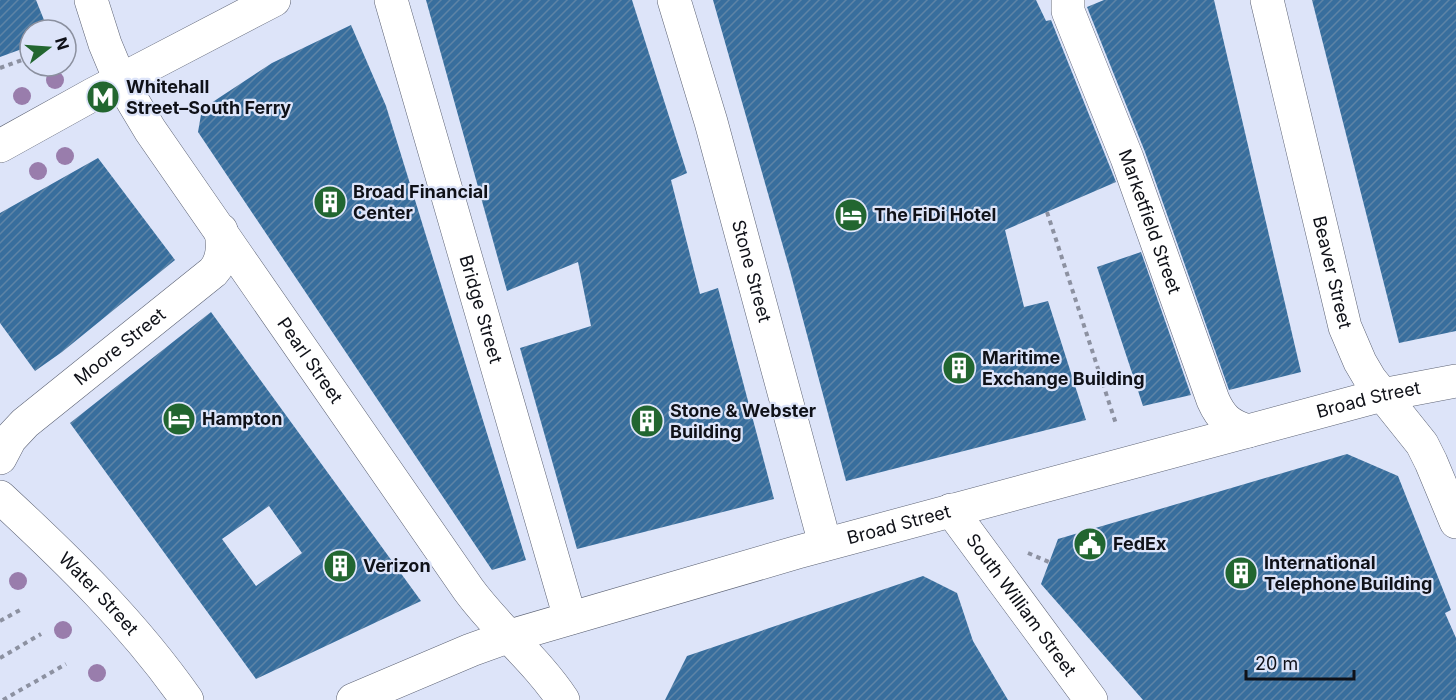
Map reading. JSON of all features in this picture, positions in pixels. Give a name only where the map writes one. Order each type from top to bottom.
[{"type":"street","name":"Pearl Street","points":[[91,0],[105,44],[120,80],[150,130],[480,606],[542,671],[563,700]]},
{"type":"street","points":[[0,146],[120,80],[274,0]]},
{"type":"street","name":"Bridge Street","points":[[391,0],[570,618]]},
{"type":"street","name":"Stone Street","points":[[674,0],[711,122],[825,544]]},
{"type":"street","name":"Marketfield Street","points":[[1068,0],[1068,10],[1127,158],[1213,400],[1224,420],[1248,431]]},
{"type":"street","name":"Beaver Street","points":[[1267,0],[1345,327],[1360,362],[1382,395],[1422,444],[1456,522]]},
{"type":"street","name":"Moore Street","points":[[0,458],[10,439],[25,423],[218,267],[223,245],[221,230]]},
{"type":"street","name":"Broad Street","points":[[353,700],[510,636],[825,544],[1382,395],[1456,381]]},
{"type":"street","name":"Water Street","points":[[0,497],[87,579],[140,638],[187,700]]},
{"type":"street","name":"South William Street","points":[[951,510],[1091,700]]},
{"type":"path","points":[[0,68],[18,61]]},
{"type":"path","points":[[1047,212],[1116,424]]},
{"type":"path","points":[[0,621],[20,610]]},
{"type":"path","points":[[0,658],[41,634]]},
{"type":"path","points":[[3,700],[66,664]]},
{"type":"building","points":[[0,0],[36,0],[43,18],[18,18],[18,50],[0,57]]},
{"type":"building","points":[[426,0],[632,0],[687,173],[671,180],[700,294],[718,288],[774,499],[577,549],[520,348],[591,326],[578,262],[507,291]]},
{"type":"building","points":[[713,0],[1036,0],[1046,21],[1051,20],[1116,182],[1005,230],[1024,307],[1048,301],[1086,420],[846,481],[790,271]]},
{"type":"building","points":[[1104,0],[1214,0],[1301,372],[1229,390],[1145,152],[1087,7]]},
{"type":"building","points":[[1312,0],[1456,0],[1456,331],[1399,343]]},
{"type":"building","points":[[351,25],[386,106],[526,560],[492,570],[198,132],[202,109],[272,63]]},
{"type":"building","points":[[98,158],[175,260],[62,352],[35,371],[0,323],[0,213]]},
{"type":"building","points":[[1141,252],[1191,395],[1143,406],[1097,267]]},
{"type":"building","points":[[211,312],[421,601],[256,679],[70,423]],"holes":[[[269,506],[302,553],[256,586],[222,539]]]},
{"type":"building","name":"International Telephone Building","points":[[1347,454],[1398,476],[1451,610],[1445,613],[1456,638],[1456,700],[1143,700],[1041,584],[1058,539]]},
{"type":"building","points":[[923,576],[957,593],[973,641],[1008,700],[665,700],[687,656]]},
{"type":"place","name":"Whitehall Street–South Ferry","points":[[103,97]]},
{"type":"place","name":"Broad Financial Center","points":[[330,202]]},
{"type":"place","name":"The FiDi Hotel","points":[[851,215]]},
{"type":"place","name":"Maritime Exchange Building","points":[[959,368]]},
{"type":"place","name":"Hampton","points":[[179,419]]},
{"type":"place","name":"Stone & Webster Building","points":[[647,421]]},
{"type":"place","name":"FedEx","points":[[1090,544]]},
{"type":"place","name":"Verizon","points":[[340,566]]},
{"type":"place","name":"International Telephone Building","points":[[1241,573]]}]
